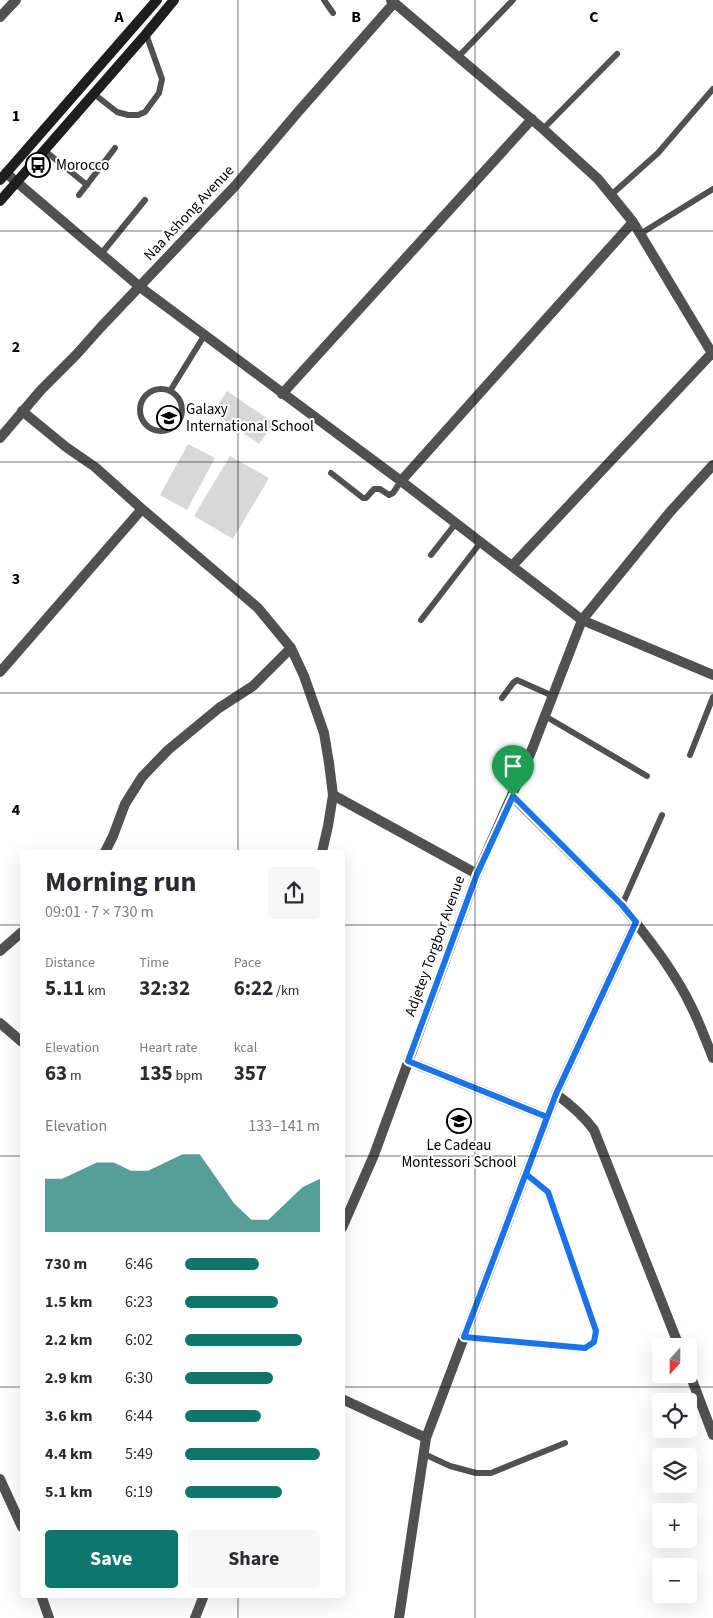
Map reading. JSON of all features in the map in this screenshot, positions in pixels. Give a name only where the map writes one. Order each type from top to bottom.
[{"type":"main road","points":[[3,176],[157,0]]},
{"type":"main road","points":[[0,201],[174,0]]},
{"type":"street","points":[[0,17],[11,1]]},
{"type":"street","points":[[392,2],[532,119],[592,173],[633,222],[712,354],[512,566]]},
{"type":"street","name":"Naa Ashong Avenue","points":[[0,438],[41,390],[235,186],[392,2]]},
{"type":"street","points":[[282,394],[532,119]]},
{"type":"street","points":[[3,176],[16,182],[140,287],[282,394],[401,480],[582,620],[713,675]]},
{"type":"street","points":[[401,480],[633,222]]},
{"type":"street","points":[[22,411],[52,436],[95,467],[142,510],[258,608],[291,648],[304,676],[324,733],[333,795],[322,850]]},
{"type":"street","name":"Adjetey Torgbor Avenue","points":[[345,1222],[366,1176],[477,874],[513,796],[582,620],[670,512],[713,465]]},
{"type":"street","points":[[0,672],[142,510]]},
{"type":"street","points":[[106,850],[125,804],[142,777],[182,738],[219,708],[254,686],[291,648]]},
{"type":"street","points":[[333,795],[477,874]]},
{"type":"street","points":[[513,796],[622,905],[636,922],[677,980],[692,1008],[713,1058]]},
{"type":"street","points":[[399,1618],[426,1438],[556,1094],[636,922]]},
{"type":"street","points":[[0,951],[20,934]]},
{"type":"street","points":[[0,1023],[20,1040]]},
{"type":"street","points":[[408,1061],[547,1117]]},
{"type":"street","points":[[556,1094],[575,1107],[594,1130],[676,1338]]},
{"type":"street","points":[[693,1383],[713,1434]]},
{"type":"street","points":[[345,1400],[426,1438]]},
{"type":"street","points":[[0,1479],[20,1524]]},
{"type":"street","points":[[42,1598],[49,1618]]},
{"type":"street","points":[[195,1618],[203,1598]]},
{"type":"lane","points":[[324,0],[333,13]]},
{"type":"lane","points":[[458,57],[513,0]]},
{"type":"lane","points":[[94,94],[117,112],[128,115],[138,115],[145,112],[159,93],[162,79],[146,34]]},
{"type":"lane","points":[[543,129],[617,54]]},
{"type":"lane","points":[[611,195],[658,153],[713,89]]},
{"type":"lane","points":[[80,195],[114,148]]},
{"type":"lane","points":[[44,150],[87,184]]},
{"type":"lane","points":[[640,234],[713,189]]},
{"type":"lane","points":[[101,254],[144,200]]},
{"type":"lane","points":[[170,391],[204,336]]},
{"type":"lane","points":[[158,389],[170,391],[180,400],[182,413],[180,420],[176,425],[164,430],[151,428],[142,420],[140,407],[142,400],[146,395],[158,389]]},
{"type":"lane","points":[[331,473],[363,498],[366,498],[374,489],[380,489],[389,495],[401,480]]},
{"type":"lane","points":[[431,555],[456,523]]},
{"type":"lane","points":[[421,620],[481,542]]},
{"type":"lane","points":[[502,698],[517,680],[553,696]]},
{"type":"lane","points":[[690,755],[713,697]]},
{"type":"lane","points":[[545,716],[647,776]]},
{"type":"lane","points":[[622,905],[662,816]]},
{"type":"lane","points":[[464,1337],[585,1348],[594,1342],[596,1331],[548,1192],[526,1174]]},
{"type":"lane","points":[[424,1454],[450,1466],[476,1473],[491,1474],[564,1444]]},
{"type":"shaded area","points":[[227,391],[274,423],[259,444],[213,412]]},
{"type":"shaded area","points":[[188,444],[215,458],[187,510],[160,495]]},
{"type":"shaded area","points":[[230,456],[269,478],[233,539],[194,516]]},
{"type":"place","name":"Morocco","points":[[38,165]]},
{"type":"place","name":"Galaxy International School","points":[[169,418]]},
{"type":"place","name":"Le Cadeau Montessori School","points":[[459,1121]]},
{"type":"route","points":[[513,796],[477,874],[408,1061],[547,1117],[526,1174],[548,1192],[596,1331],[594,1342],[585,1348],[464,1337],[547,1117],[556,1094],[636,922],[622,905],[513,796]]}]
